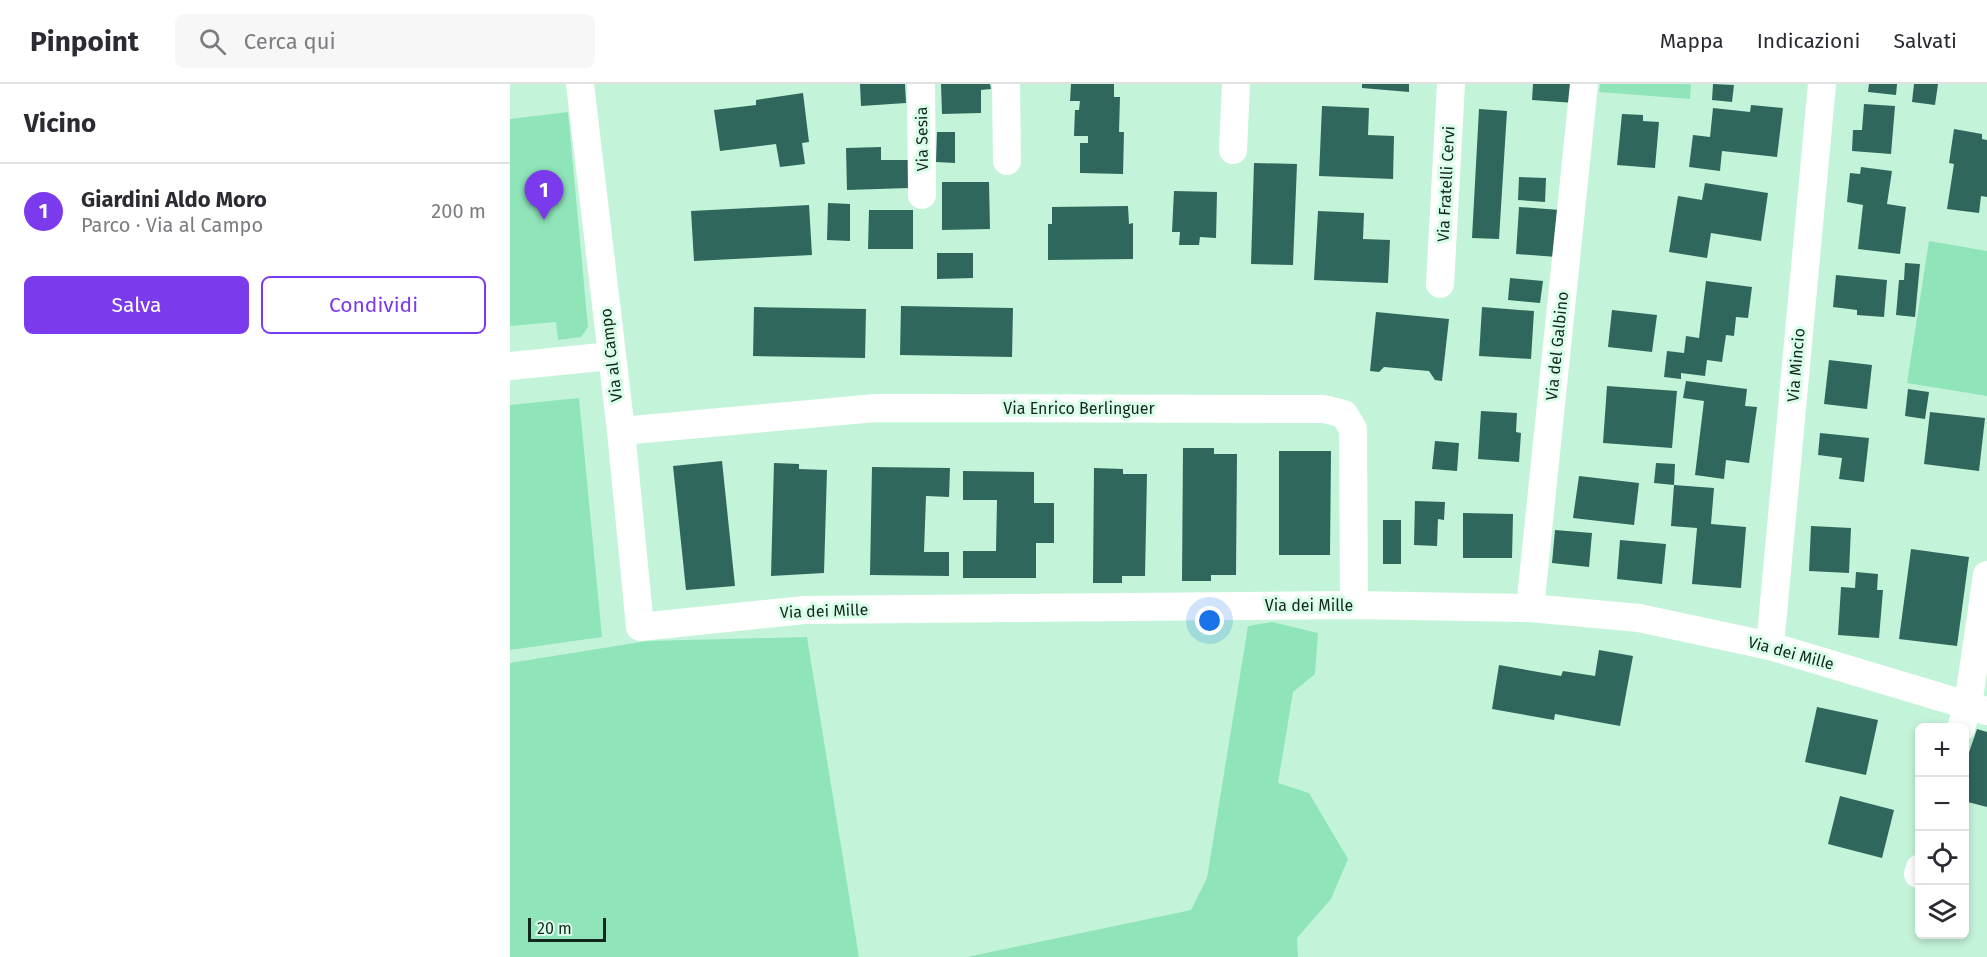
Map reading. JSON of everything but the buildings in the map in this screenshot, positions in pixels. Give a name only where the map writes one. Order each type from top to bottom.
[{"type":"street","name":"Via al Campo","points":[[580,84],[621,431],[640,627]]},
{"type":"street","name":"Via Sesia","points":[[921,84],[922,195]]},
{"type":"street","points":[[1006,84],[1007,161]]},
{"type":"street","points":[[1233,150],[1236,84]]},
{"type":"street","name":"Via Fratelli Cervi","points":[[1440,284],[1452,84]]},
{"type":"street","name":"Via del Galbino","points":[[1530,608],[1584,84]]},
{"type":"street","name":"Via Mincio","points":[[1770,646],[1822,84]]},
{"type":"street","points":[[510,366],[611,357]]},
{"type":"street","name":"Via Enrico Berlinguer","points":[[621,431],[876,408],[1324,410],[1344,414],[1353,429],[1354,605]]},
{"type":"street","points":[[1972,715],[1987,575]]},
{"type":"street","name":"Via dei Mille","points":[[640,627],[804,610],[1354,605],[1530,608],[1639,618],[1770,646],[1972,715]]},
{"type":"green space","points":[[1600,84],[1691,84],[1690,99],[1599,92]]},
{"type":"green space","points":[[568,112],[588,327],[581,337],[558,340],[556,322],[510,326],[510,119]]},
{"type":"green space","points":[[1929,241],[1987,251],[1987,396],[1907,383]]},
{"type":"green space","points":[[579,398],[602,637],[510,650],[510,405]]},
{"type":"green space","points":[[1272,622],[1318,633],[1315,674],[1293,692],[1278,783],[1309,793],[1348,859],[1331,899],[1297,938],[1298,957],[967,957],[1191,910],[1207,878],[1248,626]]},
{"type":"green space","points":[[807,637],[859,957],[510,957],[510,663],[647,641]]},
{"type":"place","name":"Giardini Aldo Moro","points":[[544,220]]}]
